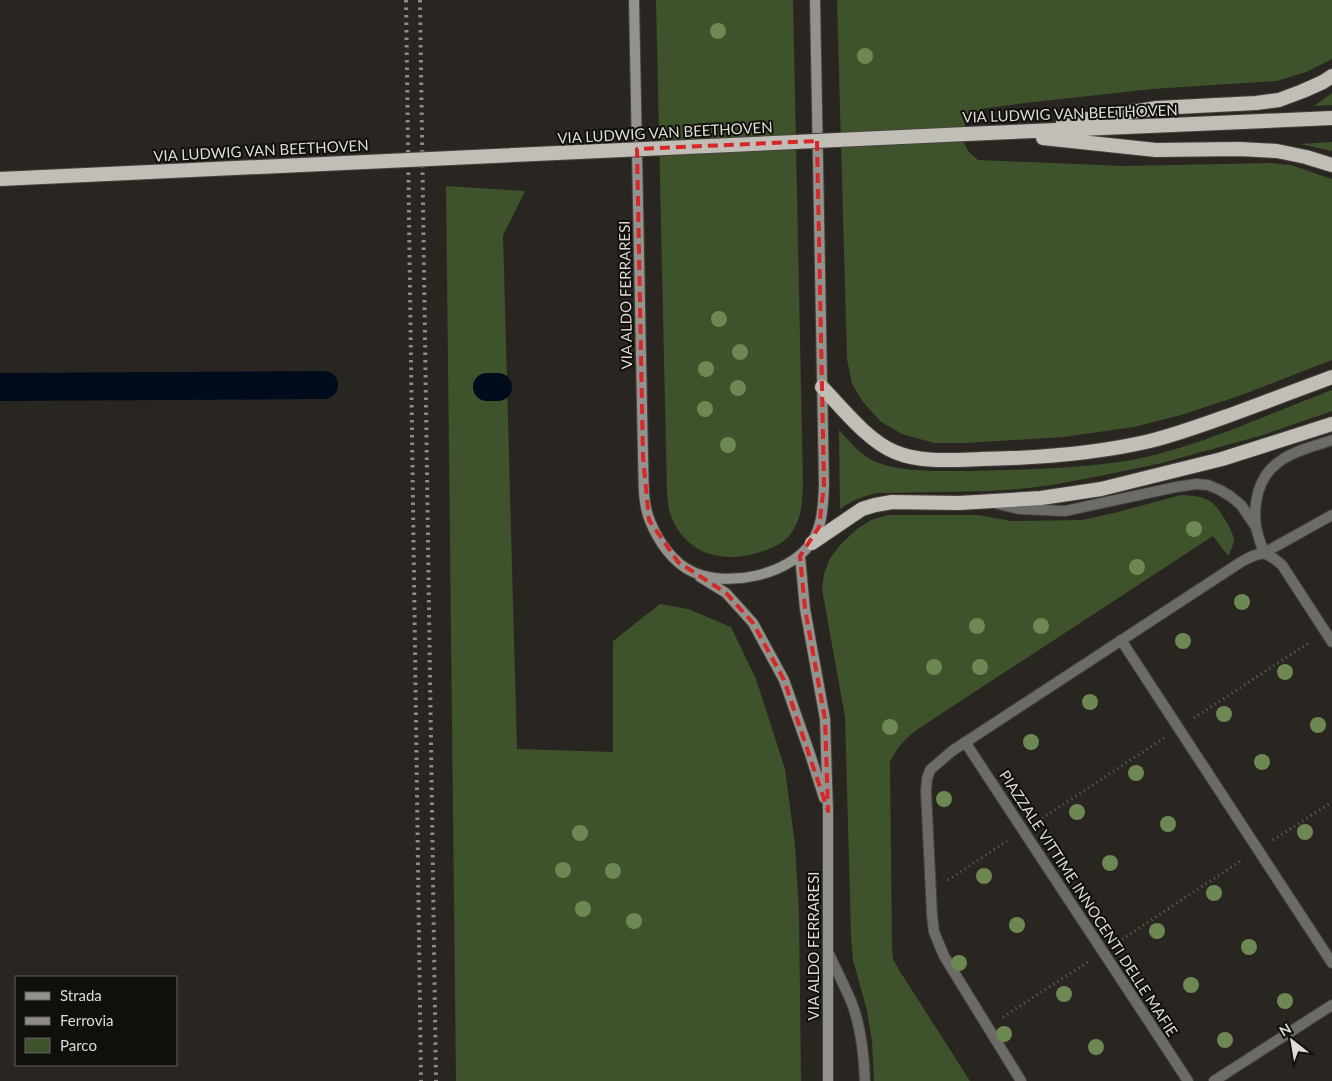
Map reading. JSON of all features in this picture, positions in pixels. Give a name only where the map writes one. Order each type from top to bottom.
[{"type":"highway","points":[[998,133],[1158,108],[1279,100],[1323,82],[1332,76]]},
{"type":"highway","name":"VIA LUDWIG VAN BEETHOVEN","points":[[0,179],[1332,118]]},
{"type":"highway","points":[[998,133],[1156,150],[1239,149],[1277,151],[1332,165]]},
{"type":"highway","points":[[822,387],[859,426],[894,452],[910,457],[931,459],[974,459],[1089,452],[1151,441],[1199,426],[1332,377]]},
{"type":"highway","points":[[812,542],[862,510],[892,502],[959,502],[1041,498],[1101,489],[1222,459],[1332,424]]},
{"type":"main road","name":"VIA ALDO FERRARESI","points":[[634,0],[643,457],[645,497],[649,520],[666,550],[678,562],[726,593],[753,623],[784,680],[828,811]]},
{"type":"main road","name":"VIA ALDO FERRARESI","points":[[693,572],[725,579],[753,577],[771,572],[800,556],[812,542],[819,527],[823,510],[815,0]]},
{"type":"main road","name":"VIA ALDO FERRARESI","points":[[800,556],[804,609],[825,719],[828,811],[828,1081]]},
{"type":"lane","points":[[1332,440],[1279,461],[1263,480],[1255,503],[1256,527],[1264,553],[1282,565],[1332,642]]},
{"type":"lane","points":[[984,501],[1019,509],[1065,511],[1176,487],[1196,484],[1208,485],[1230,496],[1241,505],[1256,527]]},
{"type":"lane","points":[[1021,1081],[944,956],[934,932],[926,791],[930,770],[965,742],[1242,562],[1254,555],[1264,553],[1332,516]]},
{"type":"lane","points":[[1121,640],[1332,963]]},
{"type":"lane","name":"PIAZZALE VITTIME INNOCENTI DELLE MAFIE","points":[[965,742],[1188,1081]]},
{"type":"lane","points":[[828,952],[852,1003],[862,1042],[865,1081]]},
{"type":"lane","points":[[1214,1081],[1332,1004]]},
{"type":"path","points":[[931,891],[1326,632]]},
{"type":"path","points":[[988,1027],[1332,802]]},
{"type":"highlighted area","points":[[817,141],[824,485],[819,527],[800,556],[805,609],[825,719],[828,811],[784,680],[753,623],[726,593],[678,562],[649,520],[643,457],[637,149]]},
{"type":"green space","points":[[656,0],[793,0],[802,503],[795,527],[785,540],[767,550],[743,556],[729,557],[716,555],[704,552],[693,546],[676,526],[668,506]]},
{"type":"green space","points":[[837,0],[1332,0],[1332,59],[1306,72],[1277,81],[1152,89],[981,109],[967,120],[963,130],[964,143],[969,152],[978,160],[1124,166],[1270,163],[1291,165],[1332,179],[1332,360],[1236,397],[1181,415],[1134,427],[1064,437],[967,443],[934,443],[902,434],[881,422],[863,402],[852,384],[847,359]]},
{"type":"green space","points":[[1332,93],[1332,105],[1314,106]]},
{"type":"green space","points":[[1332,142],[1332,151],[1300,144]]},
{"type":"green space","points":[[446,186],[525,191],[503,236],[517,749],[613,752],[613,641],[660,604],[688,609],[731,627],[756,679],[785,769],[795,845],[799,912],[801,1081],[456,1081]]},
{"type":"green space","points":[[1332,390],[1332,411],[1263,435],[1162,463],[1052,485],[1019,489],[878,493],[858,499],[840,509],[839,430],[867,457],[879,463],[900,468],[935,471],[971,471],[1085,466],[1143,458],[1184,447]]},
{"type":"green space","points":[[1181,495],[1204,498],[1218,509],[1233,534],[1234,541],[1228,556],[1213,536],[915,731],[892,757],[890,762],[893,959],[970,1081],[874,1081],[872,1041],[867,1011],[853,960],[845,717],[822,589],[824,574],[830,558],[857,529],[871,520],[888,515],[978,515],[1011,521],[1082,520]]},
{"type":"waterway","points":[[0,387],[324,385]]},
{"type":"waterway","points":[[487,387],[498,387]]},
{"type":"railway","points":[[406,0],[421,1081]]},
{"type":"railway","points":[[420,0],[436,1081]]}]
